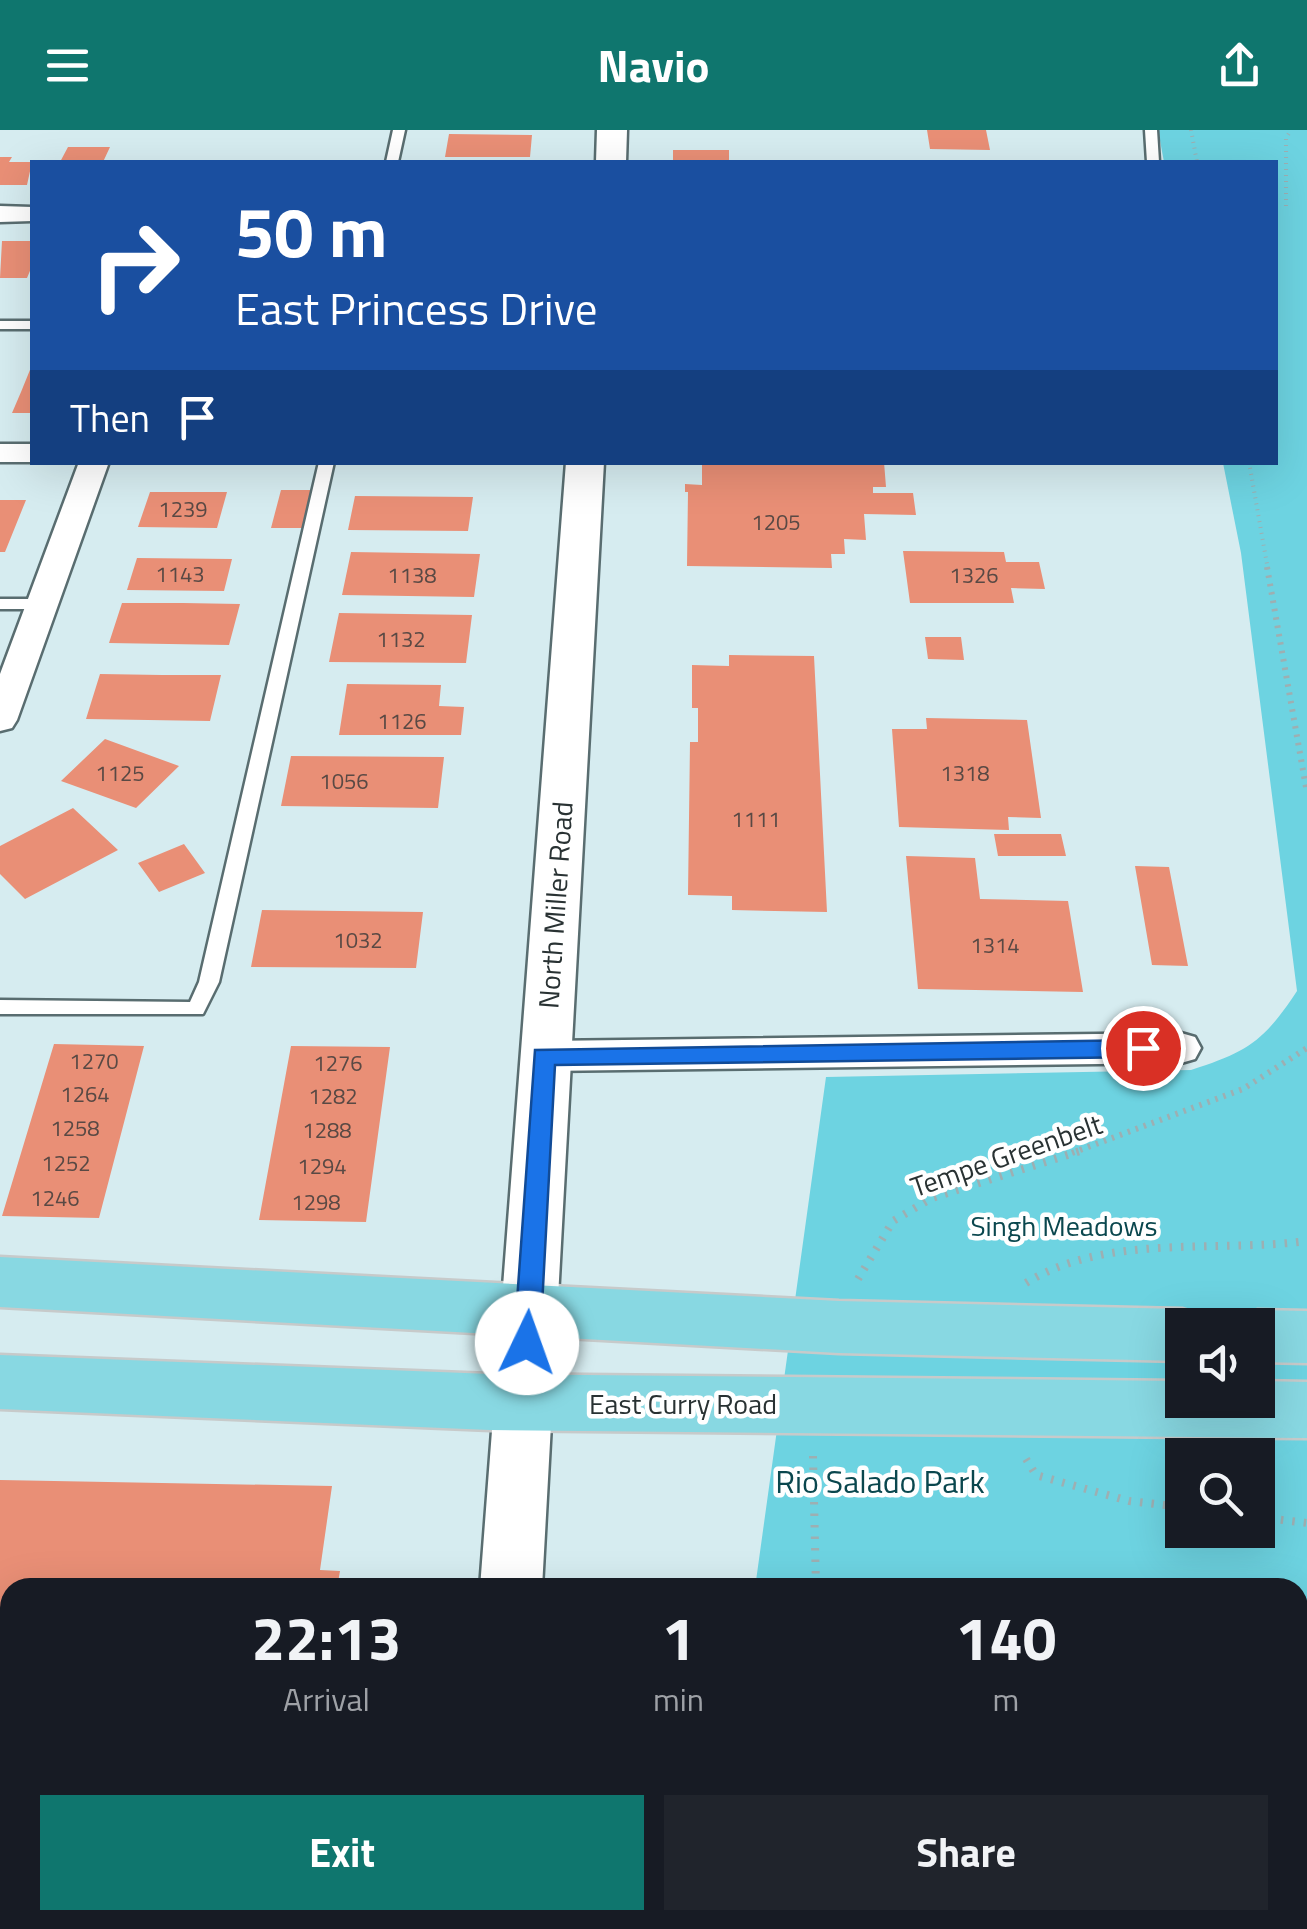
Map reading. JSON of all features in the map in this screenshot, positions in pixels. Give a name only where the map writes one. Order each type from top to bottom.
[{"type":"main road","points":[[0,1282],[530,1313],[965,1332],[1165,1335]]},
{"type":"main road","points":[[1275,1336],[1307,1337]]},
{"type":"main road","name":"East Curry Road","points":[[0,1382],[159,1394],[418,1403],[1307,1410]]},
{"type":"street","points":[[611,160],[612,130]]},
{"type":"street","points":[[0,214],[30,214]]},
{"type":"street","points":[[0,453],[30,453]]},
{"type":"street","points":[[0,720],[93,465]]},
{"type":"street","name":"North Miller Road","points":[[512,1578],[586,465]]},
{"type":"street","points":[[544,1056],[1182,1048]]},
{"type":"lane","points":[[392,160],[399,130]]},
{"type":"lane","points":[[1150,130],[1153,160]]},
{"type":"lane","points":[[0,325],[30,325]]},
{"type":"lane","points":[[0,1007],[196,1008],[209,982],[325,465]]},
{"type":"lane","points":[[0,604],[42,604]]},
{"type":"path","points":[[1191,130],[1197,160]]},
{"type":"path","points":[[1286,206],[1286,138],[1291,130]]},
{"type":"path","points":[[1250,465],[1307,793]]},
{"type":"path","name":"Tempe Greenbelt","points":[[856,1284],[893,1221],[932,1198],[1140,1130],[1243,1089],[1307,1048]]},
{"type":"path","points":[[1022,1299],[1022,1286],[1039,1270],[1120,1253],[1307,1241]]},
{"type":"path","points":[[1020,1444],[1036,1474],[1129,1500],[1165,1505]]},
{"type":"path","points":[[813,1456],[816,1578]]},
{"type":"path","points":[[1275,1519],[1307,1523]]},
{"type":"green space","name":"Singh Meadows","points":[[1158,130],[1307,130],[1307,1578],[756,1578],[826,1077],[1191,1070],[1253,1042],[1275,1022],[1297,991],[1241,553],[1223,465],[1278,465],[1278,160],[1164,160]]},
{"type":"building","points":[[927,130],[986,130],[990,150],[930,149]]},
{"type":"building","points":[[449,134],[532,135],[530,157],[445,157]]},
{"type":"building","points":[[68,147],[110,147],[104,160],[61,160]]},
{"type":"building","points":[[673,150],[729,150],[729,160],[673,160]]},
{"type":"building","points":[[0,157],[12,157],[9,162],[30,162],[27,185],[0,185]]},
{"type":"building","points":[[2,241],[30,241],[27,278],[0,278]]},
{"type":"building","points":[[30,370],[30,413],[12,413]]},
{"type":"building","points":[[702,465],[884,465],[886,487],[873,487],[873,493],[913,493],[916,515],[864,514],[866,540],[844,539],[845,554],[831,554],[832,568],[687,566],[685,484],[702,485]]},
{"type":"building","points":[[281,490],[311,490],[302,528],[271,528]]},
{"type":"building","points":[[150,492],[227,492],[217,528],[138,527]]},
{"type":"building","points":[[355,496],[473,497],[468,531],[348,530]]},
{"type":"building","points":[[0,500],[26,500],[5,552],[0,552]]},
{"type":"building","points":[[903,551],[1004,552],[1006,562],[1039,562],[1045,589],[1011,588],[1014,603],[910,603]]},
{"type":"building","points":[[351,552],[480,554],[474,597],[342,595]]},
{"type":"building","points":[[137,558],[232,559],[224,591],[127,590]]},
{"type":"building","points":[[122,603],[240,604],[229,645],[109,643]]},
{"type":"building","points":[[339,613],[472,615],[466,663],[329,662]]},
{"type":"building","points":[[925,637],[961,637],[964,660],[928,659]]},
{"type":"building","points":[[729,655],[814,656],[827,912],[732,910],[732,896],[688,895],[690,742],[698,742],[698,708],[692,708],[692,665],[729,666]]},
{"type":"building","points":[[100,674],[221,675],[210,721],[86,719]]},
{"type":"building","points":[[347,684],[441,685],[439,706],[464,707],[461,735],[339,735]]},
{"type":"building","points":[[926,718],[1027,720],[1041,818],[1008,817],[1009,830],[899,827],[892,729],[927,729]]},
{"type":"building","points":[[105,739],[179,766],[136,808],[61,781]]},
{"type":"building","points":[[291,756],[444,757],[438,808],[281,806]]},
{"type":"building","points":[[73,808],[118,850],[25,899],[0,874],[0,846]]},
{"type":"building","points":[[994,834],[1061,834],[1066,856],[998,856]]},
{"type":"building","points":[[184,844],[205,873],[159,892],[138,863]]},
{"type":"building","points":[[906,856],[975,858],[980,899],[1068,901],[1083,992],[918,989]]},
{"type":"building","points":[[1135,866],[1169,867],[1188,966],[1152,965]]},
{"type":"building","points":[[262,910],[423,912],[416,968],[251,967]]},
{"type":"building","points":[[54,1044],[144,1046],[99,1218],[2,1216]]},
{"type":"building","points":[[291,1046],[390,1047],[366,1222],[259,1220]]},
{"type":"building","points":[[0,1480],[332,1486],[320,1570],[340,1571],[339,1578],[0,1578]]},
{"type":"route","points":[[527,1343],[544,1056],[1143,1048]]},
{"type":"park label","name":"Rio Salado Park","points":[[880,1481]]}]
